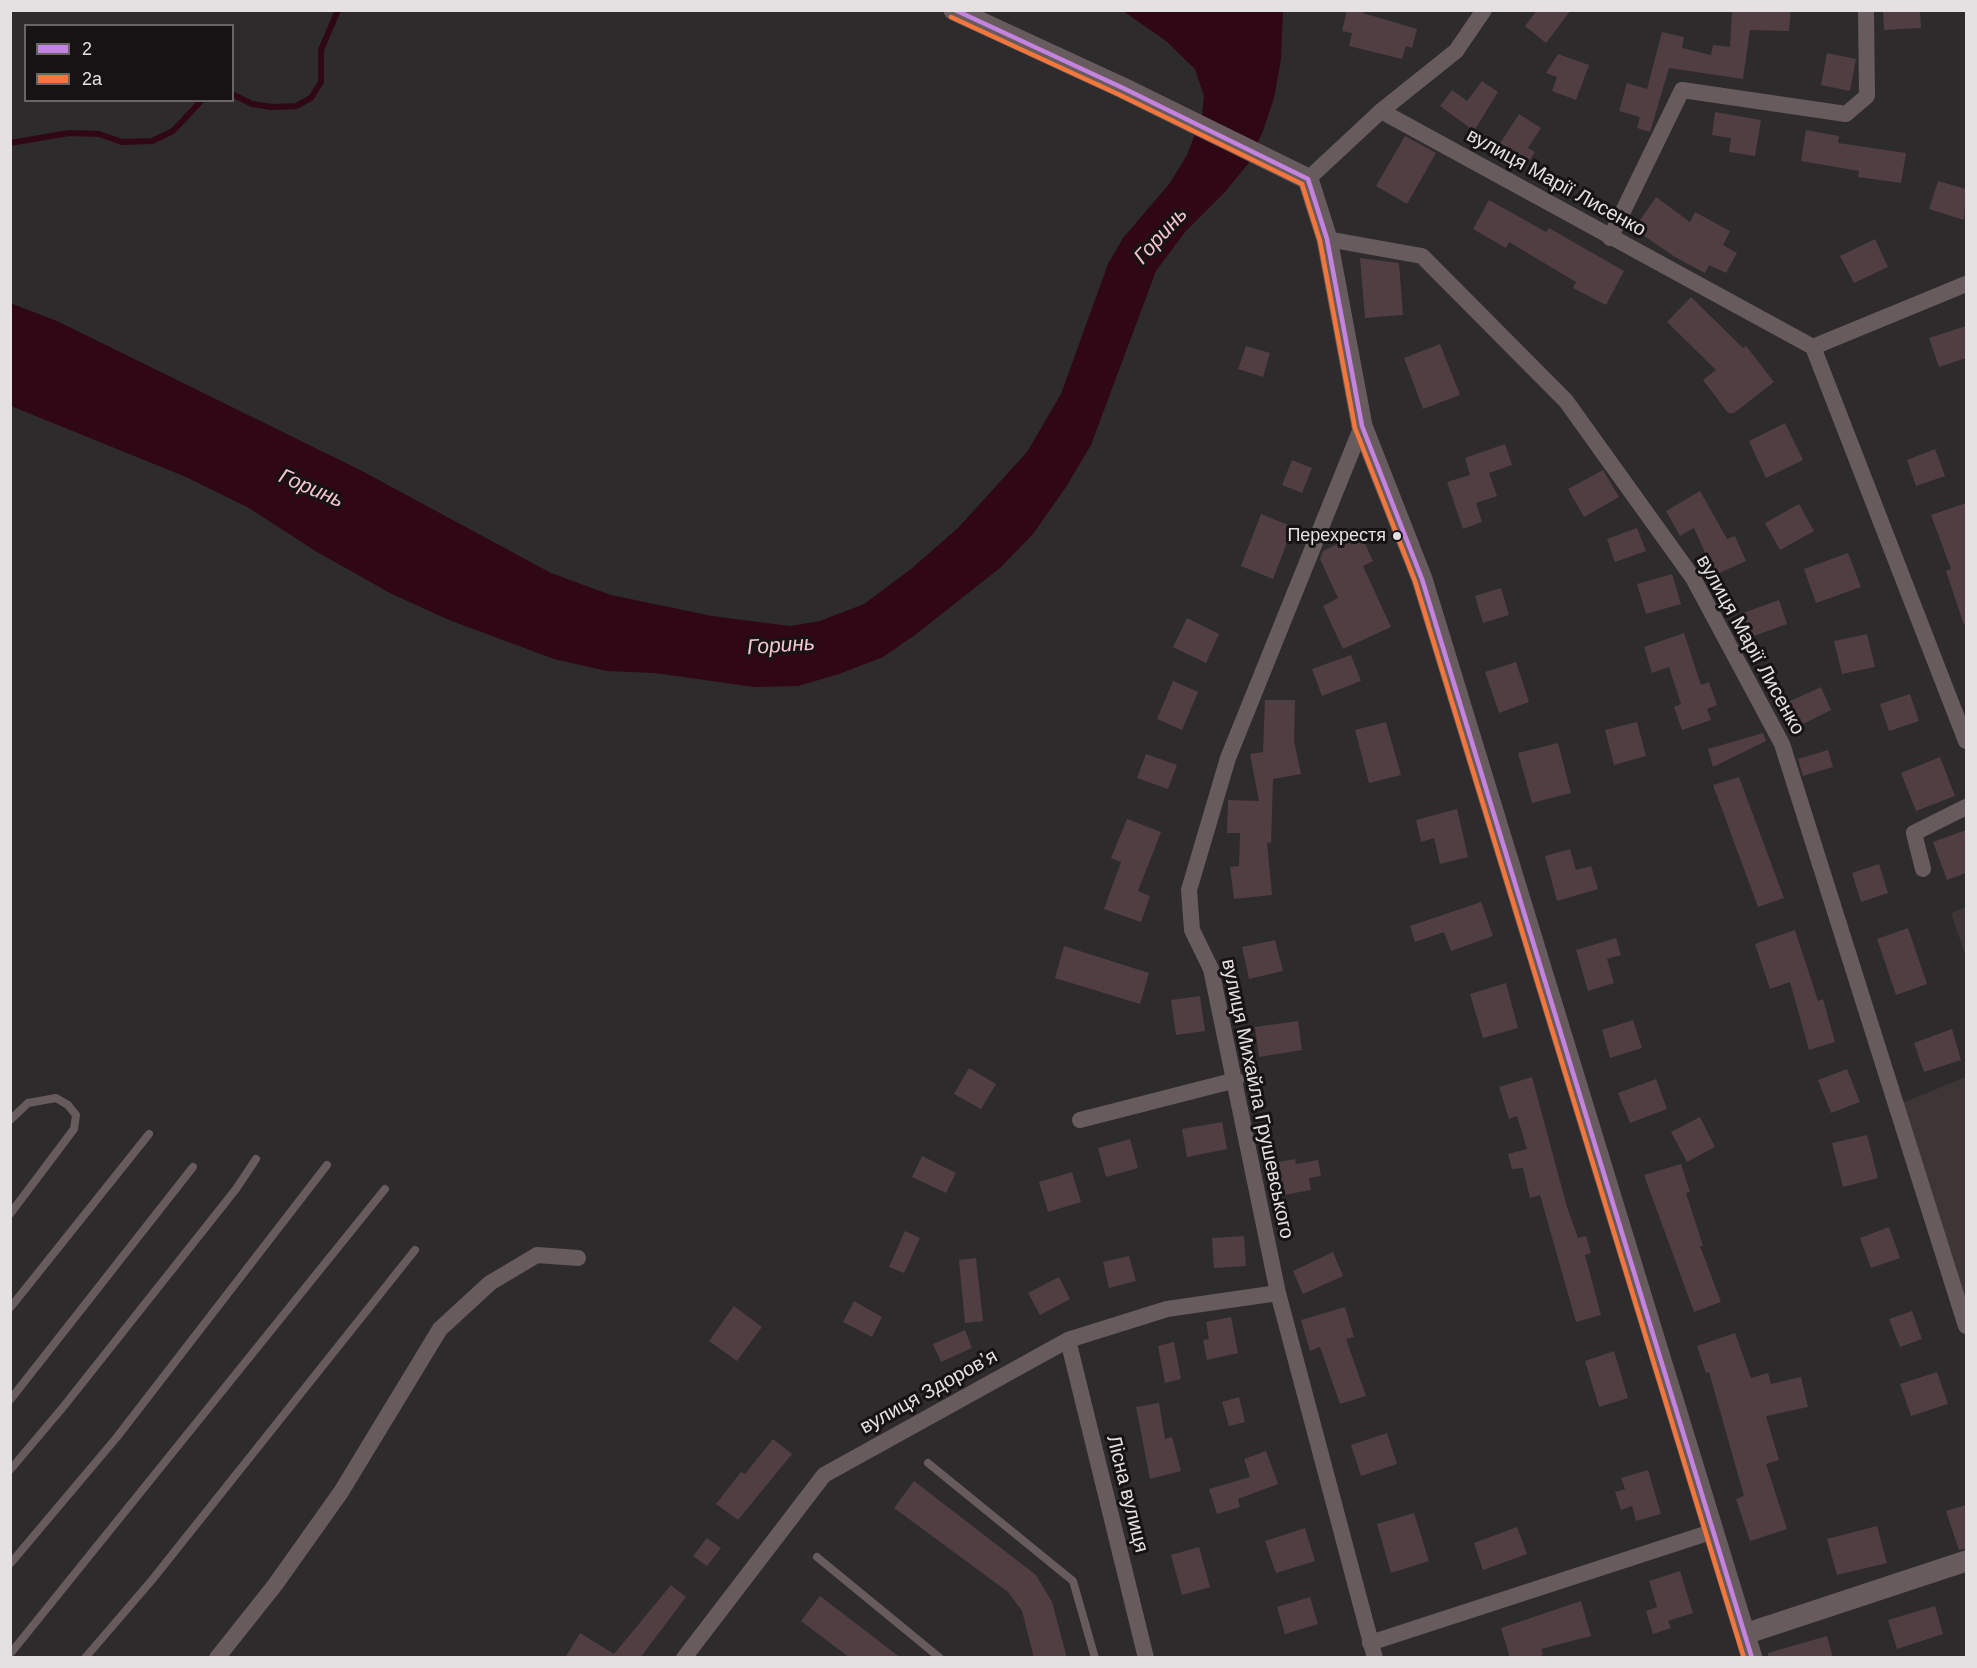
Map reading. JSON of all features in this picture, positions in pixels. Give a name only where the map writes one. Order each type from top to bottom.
[{"type":"street","points":[[954,10],[1123,88],[1308,179],[1327,239],[1362,426],[1422,579],[1711,1532],[1752,1658]]},
{"type":"street","points":[[1308,179],[1381,111],[1456,51],[1484,10]]},
{"type":"street","points":[[1610,238],[1682,90],[1846,114],[1868,96],[1866,10]]},
{"type":"street","name":"вулиця Марії Лисенко","points":[[1381,111],[1610,238],[1813,346]]},
{"type":"street","name":"вулиця Марії Лисенко","points":[[1327,239],[1422,256],[1566,401],[1693,578],[1782,744],[1966,1326]]},
{"type":"street","points":[[1966,284],[1813,346],[1966,741]]},
{"type":"street","name":"вулиця Михайла Грушевського","points":[[1362,426],[1228,758],[1190,890],[1192,930],[1211,969],[1236,1080],[1278,1293],[1372,1650]]},
{"type":"street","points":[[1923,869],[1914,833],[1966,807]]},
{"type":"street","points":[[1080,1120],[1236,1080]]},
{"type":"street","points":[[217,1658],[275,1585],[341,1492],[440,1329],[490,1283],[537,1255],[578,1258]]},
{"type":"street","name":"вулиця Здоровʼя","points":[[684,1658],[824,1475],[1068,1340],[1167,1310],[1278,1293]]},
{"type":"street","name":"Лісна вулиця","points":[[1068,1340],[1146,1658]]},
{"type":"street","points":[[1372,1650],[1711,1532]]},
{"type":"street","points":[[1745,1634],[1966,1561]]},
{"type":"lane","points":[[10,1120],[28,1103],[56,1098],[68,1105],[76,1115],[74,1129],[10,1215]]},
{"type":"lane","points":[[10,1308],[149,1134]]},
{"type":"lane","points":[[10,1470],[64,1407],[236,1189],[256,1159]]},
{"type":"lane","points":[[10,1564],[117,1437],[327,1165]]},
{"type":"lane","points":[[10,1400],[193,1167]]},
{"type":"lane","points":[[10,1654],[385,1189]]},
{"type":"lane","points":[[85,1658],[152,1580],[415,1250]]},
{"type":"lane","points":[[928,1463],[1073,1581],[1095,1658]]},
{"type":"lane","points":[[817,1557],[939,1658]]},
{"type":"shaded area","points":[[1966,907],[1966,957],[1951,913]]},
{"type":"shaded area","points":[[1966,1077],[1966,1326],[1897,1105]]},
{"type":"water","name":"Горинь","points":[[1123,11],[1283,11],[1281,59],[1274,98],[1263,131],[1248,164],[1225,192],[1185,232],[1156,271],[1091,445],[1066,487],[1033,534],[1000,568],[915,635],[883,657],[839,674],[798,686],[754,687],[655,673],[607,671],[554,659],[449,620],[390,593],[317,552],[249,508],[186,477],[11,406],[10,303],[57,321],[362,471],[551,573],[611,595],[712,616],[790,626],[820,621],[864,604],[911,569],[958,528],[1027,452],[1061,394],[1108,264],[1123,238],[1170,183],[1187,155],[1202,116],[1204,96],[1195,69],[1166,41]]},
{"type":"building","points":[[1347,10],[1364,10],[1363,13],[1417,29],[1412,48],[1406,46],[1402,59],[1349,46],[1352,33],[1342,31]]},
{"type":"building","points":[[1537,10],[1571,10],[1546,43],[1525,26]]},
{"type":"building","points":[[1732,10],[1791,10],[1789,31],[1750,30],[1743,79],[1669,68],[1650,132],[1637,128],[1640,117],[1619,111],[1627,83],[1647,89],[1662,32],[1684,37],[1682,48],[1711,55],[1713,45],[1730,47]]},
{"type":"building","points":[[1883,10],[1920,10],[1921,28],[1884,30]]},
{"type":"building","points":[[1827,53],[1856,59],[1850,91],[1821,85]]},
{"type":"building","points":[[1558,54],[1589,65],[1576,100],[1552,91],[1557,77],[1546,73]]},
{"type":"building","points":[[1482,81],[1498,92],[1474,131],[1440,106],[1452,90],[1467,101]]},
{"type":"building","points":[[1715,112],[1761,120],[1755,156],[1729,152],[1731,138],[1712,135]]},
{"type":"building","points":[[1519,114],[1541,128],[1528,148],[1535,152],[1524,169],[1495,151]]},
{"type":"building","points":[[1806,130],[1839,136],[1838,143],[1906,153],[1901,183],[1858,177],[1859,171],[1801,161]]},
{"type":"building","points":[[1405,136],[1436,153],[1407,204],[1376,186]]},
{"type":"building","points":[[1938,181],[1966,189],[1964,220],[1929,209]]},
{"type":"building","points":[[1656,197],[1690,222],[1695,212],[1730,231],[1723,245],[1737,253],[1726,273],[1709,265],[1705,273],[1675,257],[1634,229]]},
{"type":"building","points":[[1489,200],[1546,232],[1549,228],[1624,271],[1606,305],[1573,288],[1576,282],[1509,242],[1506,248],[1473,229]]},
{"type":"building","points":[[1875,239],[1888,267],[1854,283],[1840,256]]},
{"type":"building","points":[[1360,258],[1399,263],[1403,315],[1365,318]]},
{"type":"building","points":[[1691,297],[1743,348],[1746,346],[1774,382],[1734,413],[1728,413],[1703,380],[1716,370],[1667,322]]},
{"type":"building","points":[[1966,326],[1966,358],[1939,367],[1929,338]]},
{"type":"building","points":[[1440,344],[1460,395],[1423,409],[1404,358]]},
{"type":"building","points":[[1246,346],[1270,353],[1263,377],[1238,369]]},
{"type":"building","points":[[1785,423],[1803,460],[1766,478],[1749,441]]},
{"type":"building","points":[[1505,444],[1512,465],[1489,473],[1497,496],[1476,503],[1482,522],[1463,529],[1447,482],[1470,475],[1465,458]]},
{"type":"building","points":[[1935,449],[1945,476],[1916,486],[1907,460]]},
{"type":"building","points":[[1292,460],[1312,468],[1302,493],[1282,485]]},
{"type":"building","points":[[1603,470],[1619,497],[1584,517],[1568,489]]},
{"type":"building","points":[[1700,491],[1727,539],[1735,536],[1746,561],[1715,575],[1694,528],[1680,536],[1666,511]]},
{"type":"building","points":[[1966,503],[1966,624],[1964,625],[1946,571],[1951,569],[1931,515]]},
{"type":"building","points":[[1799,504],[1814,531],[1780,550],[1765,523]]},
{"type":"building","points":[[1261,514],[1293,527],[1273,579],[1241,566]]},
{"type":"building","points":[[1637,528],[1646,551],[1615,562],[1607,539]]},
{"type":"building","points":[[1360,533],[1373,561],[1363,566],[1391,627],[1343,649],[1323,606],[1338,598],[1320,559],[1323,551]]},
{"type":"building","points":[[1848,553],[1861,587],[1816,603],[1804,569]]},
{"type":"building","points":[[1672,574],[1681,604],[1646,614],[1637,584]]},
{"type":"building","points":[[1501,588],[1509,615],[1483,623],[1475,596]]},
{"type":"building","points":[[1779,600],[1787,624],[1751,637],[1743,613]]},
{"type":"building","points":[[1187,618],[1219,634],[1206,663],[1173,647]]},
{"type":"building","points":[[1684,633],[1701,685],[1709,682],[1717,705],[1707,709],[1711,720],[1682,730],[1674,707],[1681,704],[1669,667],[1652,673],[1644,647]]},
{"type":"building","points":[[1867,634],[1875,667],[1842,674],[1834,641]]},
{"type":"building","points":[[1351,655],[1361,681],[1322,696],[1312,669]]},
{"type":"building","points":[[1516,662],[1529,702],[1499,713],[1485,672]]},
{"type":"building","points":[[1173,681],[1198,692],[1182,730],[1157,719]]},
{"type":"building","points":[[1821,687],[1831,710],[1795,728],[1784,704]]},
{"type":"building","points":[[1910,694],[1919,721],[1889,731],[1880,704]]},
{"type":"building","points":[[1265,700],[1295,700],[1294,741],[1301,774],[1273,779],[1271,843],[1267,842],[1272,895],[1234,899],[1230,867],[1239,866],[1240,833],[1227,833],[1228,800],[1259,801],[1250,754],[1263,752]]},
{"type":"building","points":[[1386,722],[1401,775],[1369,783],[1355,730]]},
{"type":"building","points":[[1637,722],[1646,756],[1614,765],[1605,730]]},
{"type":"building","points":[[1763,733],[1766,741],[1713,767],[1708,749]]},
{"type":"building","points":[[1558,743],[1571,793],[1532,803],[1518,753]]},
{"type":"building","points":[[1828,750],[1833,767],[1803,776],[1798,759]]},
{"type":"building","points":[[1146,754],[1177,765],[1168,789],[1137,778]]},
{"type":"building","points":[[1940,757],[1955,796],[1916,811],[1901,773]]},
{"type":"building","points":[[1739,777],[1784,898],[1758,907],[1713,785]]},
{"type":"building","points":[[1457,809],[1468,857],[1440,864],[1434,838],[1421,842],[1416,820]]},
{"type":"building","points":[[1127,819],[1161,832],[1138,891],[1150,896],[1141,922],[1104,909],[1121,862],[1111,858]]},
{"type":"building","points":[[1966,830],[1966,873],[1947,880],[1933,842]]},
{"type":"building","points":[[1570,849],[1576,870],[1591,866],[1598,889],[1557,901],[1545,856]]},
{"type":"building","points":[[1879,864],[1888,893],[1861,902],[1852,873]]},
{"type":"building","points":[[1481,902],[1493,936],[1451,951],[1444,932],[1415,942],[1410,926]]},
{"type":"building","points":[[1908,928],[1927,984],[1896,995],[1877,939]]},
{"type":"building","points":[[1795,930],[1818,1001],[1823,999],[1835,1042],[1809,1050],[1790,982],[1770,989],[1755,944]]},
{"type":"building","points":[[1616,938],[1621,955],[1607,959],[1614,983],[1588,991],[1576,950]]},
{"type":"building","points":[[1275,940],[1283,971],[1249,979],[1242,947]]},
{"type":"building","points":[[1064,946],[1149,973],[1140,1004],[1055,978]]},
{"type":"building","points":[[1506,983],[1518,1028],[1483,1038],[1470,994]]},
{"type":"building","points":[[1200,996],[1205,1031],[1176,1035],[1171,1000]]},
{"type":"building","points":[[1633,1020],[1642,1048],[1610,1058],[1602,1030]]},
{"type":"building","points":[[1298,1021],[1302,1050],[1259,1057],[1255,1027]]},
{"type":"building","points":[[1952,1029],[1961,1060],[1924,1072],[1914,1043]]},
{"type":"building","points":[[969,1068],[996,1084],[981,1109],[954,1094]]},
{"type":"building","points":[[1847,1069],[1860,1102],[1831,1113],[1818,1080]]},
{"type":"building","points":[[1532,1077],[1567,1207],[1578,1238],[1586,1236],[1591,1253],[1585,1255],[1601,1315],[1576,1322],[1540,1195],[1530,1198],[1523,1168],[1512,1169],[1508,1154],[1527,1149],[1517,1116],[1509,1119],[1499,1087]]},
{"type":"building","points":[[1656,1079],[1667,1109],[1630,1123],[1618,1093]]},
{"type":"building","points":[[1700,1117],[1715,1147],[1687,1162],[1671,1132]]},
{"type":"building","points":[[1222,1122],[1227,1149],[1187,1157],[1182,1129]]},
{"type":"building","points":[[1867,1135],[1878,1178],[1843,1187],[1832,1143]]},
{"type":"building","points":[[1130,1139],[1138,1168],[1106,1177],[1098,1148]]},
{"type":"building","points":[[922,1156],[956,1173],[946,1193],[912,1177]]},
{"type":"building","points":[[1295,1159],[1296,1164],[1318,1160],[1321,1176],[1309,1178],[1311,1190],[1278,1196],[1272,1163]]},
{"type":"building","points":[[1681,1164],[1690,1192],[1686,1193],[1703,1246],[1700,1246],[1721,1302],[1694,1312],[1644,1175]]},
{"type":"building","points":[[1072,1172],[1081,1202],[1048,1212],[1039,1182]]},
{"type":"building","points":[[1889,1227],[1900,1258],[1871,1268],[1860,1238]]},
{"type":"building","points":[[905,1231],[920,1238],[904,1273],[889,1267]]},
{"type":"building","points":[[1244,1236],[1246,1266],[1214,1268],[1212,1238]]},
{"type":"building","points":[[1333,1252],[1343,1276],[1303,1294],[1293,1271]]},
{"type":"building","points":[[1129,1256],[1136,1281],[1109,1288],[1103,1262]]},
{"type":"building","points":[[976,1258],[983,1321],[965,1323],[959,1260]]},
{"type":"building","points":[[1059,1277],[1070,1299],[1040,1315],[1028,1293]]},
{"type":"building","points":[[854,1301],[882,1317],[872,1337],[843,1322]]},
{"type":"building","points":[[734,1306],[762,1327],[737,1361],[709,1341]]},
{"type":"building","points":[[1345,1307],[1354,1337],[1346,1339],[1366,1396],[1340,1404],[1320,1347],[1310,1351],[1301,1320]]},
{"type":"building","points":[[1912,1311],[1922,1339],[1900,1347],[1889,1319]]},
{"type":"building","points":[[1231,1317],[1238,1353],[1207,1360],[1203,1340],[1209,1339],[1206,1322]]},
{"type":"building","points":[[965,1330],[972,1348],[941,1362],[933,1344]]},
{"type":"building","points":[[1735,1333],[1751,1378],[1768,1373],[1771,1384],[1801,1377],[1808,1407],[1766,1416],[1779,1460],[1766,1464],[1787,1529],[1750,1541],[1736,1499],[1744,1496],[1709,1372],[1706,1373],[1697,1346]]},
{"type":"building","points":[[1174,1342],[1181,1379],[1165,1383],[1158,1346]]},
{"type":"building","points":[[1614,1351],[1628,1398],[1599,1407],[1585,1361]]},
{"type":"building","points":[[1937,1372],[1948,1404],[1911,1416],[1900,1384]]},
{"type":"building","points":[[1239,1397],[1245,1422],[1229,1426],[1222,1402]]},
{"type":"building","points":[[1159,1403],[1165,1439],[1172,1437],[1181,1471],[1150,1479],[1136,1407]]},
{"type":"building","points":[[1387,1433],[1397,1464],[1361,1476],[1351,1445]]},
{"type":"building","points":[[773,1439],[792,1454],[738,1520],[716,1504],[741,1472],[745,1474]]},
{"type":"building","points":[[1266,1451],[1278,1484],[1238,1499],[1240,1507],[1217,1514],[1209,1489],[1250,1477],[1244,1459]]},
{"type":"building","points":[[1648,1470],[1661,1514],[1636,1521],[1632,1506],[1621,1510],[1615,1492],[1625,1489],[1621,1478]]},
{"type":"building","points":[[914,1481],[1036,1575],[1052,1602],[1067,1658],[1034,1658],[1022,1611],[1008,1592],[894,1508]]},
{"type":"building","points":[[1966,1505],[1966,1549],[1959,1550],[1946,1511]]},
{"type":"building","points":[[1414,1513],[1429,1561],[1391,1573],[1377,1524]]},
{"type":"building","points":[[1877,1526],[1887,1563],[1837,1575],[1827,1539]]},
{"type":"building","points":[[1517,1527],[1527,1554],[1483,1570],[1474,1543]]},
{"type":"building","points":[[1305,1528],[1315,1561],[1276,1573],[1265,1541]]},
{"type":"building","points":[[707,1538],[721,1548],[707,1566],[693,1556]]},
{"type":"building","points":[[1199,1547],[1210,1587],[1182,1595],[1171,1555]]},
{"type":"building","points":[[1680,1571],[1693,1613],[1668,1621],[1671,1628],[1653,1634],[1646,1611],[1657,1607],[1649,1581]]},
{"type":"building","points":[[671,1585],[686,1597],[640,1658],[565,1658],[580,1633],[614,1654]]},
{"type":"building","points":[[820,1596],[901,1658],[850,1658],[801,1621]]},
{"type":"building","points":[[1310,1597],[1318,1624],[1285,1634],[1277,1607]]},
{"type":"building","points":[[1581,1601],[1591,1636],[1541,1649],[1543,1655],[1535,1658],[1510,1658],[1501,1628]]},
{"type":"building","points":[[1935,1606],[1943,1634],[1897,1649],[1888,1620]]},
{"type":"building","points":[[1827,1636],[1833,1658],[1768,1658],[1768,1653]]},
{"type":"waterway","points":[[234,95],[252,104],[272,107],[296,106],[311,98],[321,82],[321,50],[338,10]]},
{"type":"waterway","points":[[10,143],[69,133],[99,134],[122,142],[152,141],[173,131],[200,102]]},
{"type":"transit line","name":"2","points":[[955,10],[1123,88],[1308,179],[1327,239],[1362,426],[1422,579],[1752,1658]]},
{"type":"transit line","name":"2а","points":[[951,17],[1120,95],[1302,184],[1320,241],[1355,428],[1415,581],[1744,1658]]},
{"type":"place","name":"Перехрестя","points":[[1397,536]]}]
